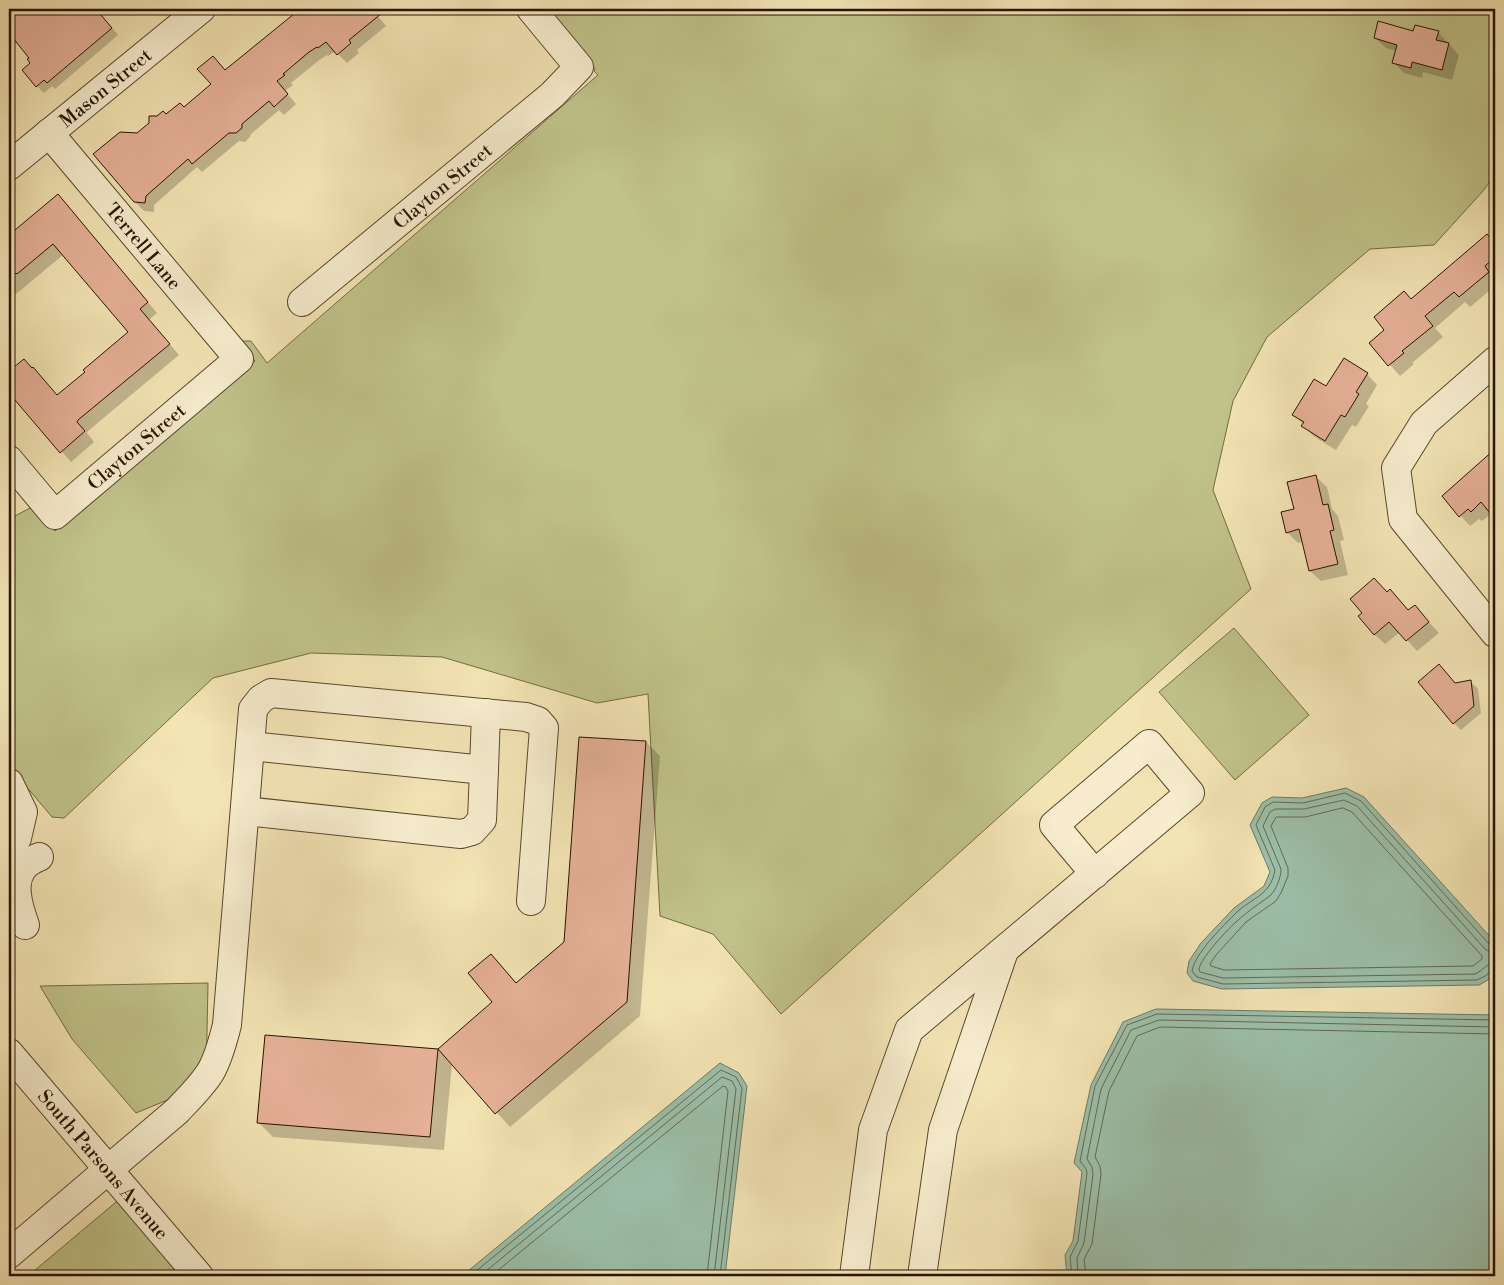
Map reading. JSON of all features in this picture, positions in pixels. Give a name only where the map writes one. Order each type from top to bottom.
[{"type":"street","name":"Mason Street","points":[[9,166],[201,9]]},
{"type":"street","name":"Clayton Street","points":[[302,302],[552,94],[579,67],[531,9]]},
{"type":"street","name":"Terrell Lane","points":[[49,133],[239,359]]},
{"type":"street","name":"Clayton Street","points":[[9,460],[55,515],[239,359]]},
{"type":"street","points":[[1495,361],[1424,423],[1396,468],[1403,520],[1495,633]]},
{"type":"street","points":[[9,1254],[177,1111],[198,1090],[211,1071],[227,1025],[253,709],[261,699],[270,693],[526,717],[538,721],[544,728],[531,901]]},
{"type":"street","points":[[245,811],[461,834],[472,831],[482,820],[486,713]]},
{"type":"street","points":[[854,1276],[873,1130],[910,1030],[1095,874],[1190,793],[1148,744],[1054,825],[1095,874]]},
{"type":"street","points":[[250,746],[484,770]]},
{"type":"street","points":[[9,783],[23,812],[17,838],[9,844]]},
{"type":"street","points":[[21,928],[16,890],[18,878],[22,868],[30,861],[39,857]]},
{"type":"street","points":[[922,1276],[942,1130],[1004,951]]},
{"type":"street","name":"South Parsons Avenue","points":[[9,1053],[199,1276]]},
{"type":"green space","points":[[545,9],[1495,9],[1495,175],[1434,245],[1370,249],[1267,337],[1233,401],[1213,490],[1251,589],[781,1014],[713,934],[660,916],[648,694],[597,703],[442,657],[311,653],[213,678],[64,818],[52,817],[9,766],[9,519],[34,506],[55,531],[255,361],[239,341],[251,341],[267,363],[598,75]]},
{"type":"green space","points":[[1234,628],[1309,715],[1235,780],[1159,692]]},
{"type":"green space","points":[[208,983],[206,1084],[136,1113],[72,1039],[40,986]]},
{"type":"green space","points":[[128,1192],[199,1276],[28,1276]]},
{"type":"water","points":[[1346,788],[1364,797],[1493,940],[1496,958],[1492,976],[1479,985],[1222,989],[1193,981],[1187,973],[1189,961],[1201,943],[1234,908],[1264,886],[1270,872],[1250,825],[1262,803],[1272,797],[1302,798]]},
{"type":"water","points":[[1156,1009],[1495,1015],[1495,1276],[1067,1276],[1065,1255],[1073,1241],[1082,1172],[1074,1163],[1091,1085],[1123,1022]]},
{"type":"water","points":[[720,1063],[739,1073],[747,1086],[725,1276],[462,1276]]},
{"type":"building","points":[[19,9],[96,9],[112,28],[47,83],[44,80],[36,87],[22,70],[30,63],[27,59],[29,58],[9,33],[9,18]]},
{"type":"building","points":[[300,9],[387,9],[349,40],[351,43],[337,55],[326,42],[309,52],[277,81],[288,94],[274,107],[269,101],[242,124],[242,128],[236,133],[229,133],[192,164],[188,159],[146,196],[145,203],[134,202],[93,154],[120,132],[137,133],[149,123],[149,116],[157,116],[163,111],[166,114],[180,103],[184,107],[211,84],[197,69],[213,56],[225,70]]},
{"type":"building","points":[[1378,21],[1413,31],[1415,25],[1439,31],[1436,40],[1449,43],[1442,70],[1412,62],[1411,68],[1392,63],[1397,45],[1374,38]]},
{"type":"building","points":[[58,194],[148,302],[140,309],[170,344],[78,420],[77,422],[85,431],[60,453],[9,393],[9,371],[24,359],[57,395],[128,332],[53,244],[9,279],[9,235]]},
{"type":"building","points":[[1487,234],[1495,243],[1495,257],[1485,266],[1489,272],[1459,297],[1454,292],[1425,316],[1433,326],[1402,351],[1404,353],[1388,366],[1369,343],[1384,330],[1374,317],[1404,291],[1411,299]]},
{"type":"building","points":[[1344,358],[1368,373],[1356,392],[1359,394],[1345,417],[1341,415],[1325,441],[1301,426],[1304,422],[1292,415],[1314,379],[1326,386]]},
{"type":"building","points":[[1495,449],[1495,519],[1481,502],[1471,512],[1468,509],[1459,517],[1442,496]]},
{"type":"building","points":[[1316,475],[1323,505],[1328,504],[1334,530],[1330,531],[1338,564],[1309,571],[1299,529],[1286,533],[1281,512],[1294,509],[1287,482]]},
{"type":"building","points":[[1374,578],[1387,592],[1390,589],[1408,610],[1415,605],[1429,622],[1406,641],[1389,622],[1374,635],[1358,616],[1362,613],[1350,599]]},
{"type":"building","points":[[1439,664],[1455,683],[1471,680],[1474,706],[1453,724],[1418,682]]},
{"type":"building","points":[[579,737],[646,741],[627,1002],[495,1114],[438,1049],[492,1002],[468,973],[491,954],[516,983],[564,942]]},
{"type":"building","points":[[265,1035],[438,1049],[430,1137],[257,1123]]}]
